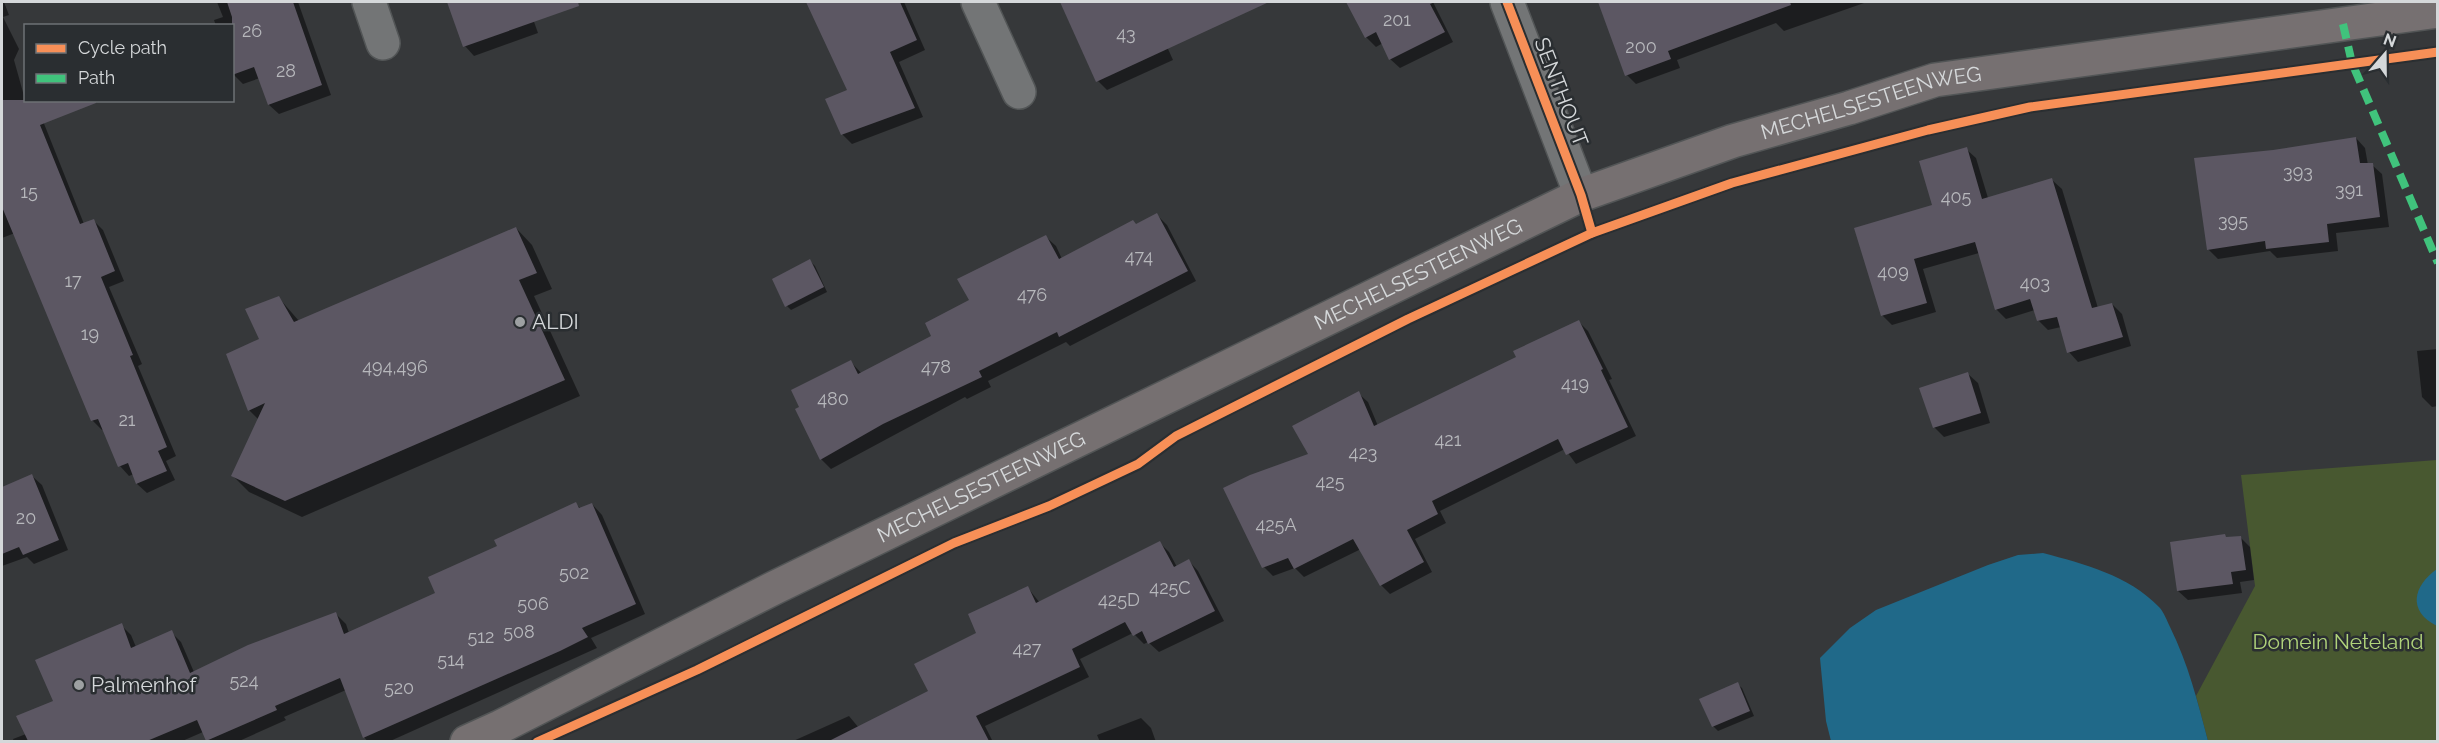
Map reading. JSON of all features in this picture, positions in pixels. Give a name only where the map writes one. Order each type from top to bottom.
[{"type":"main road","name":"MECHELSESTEENWEG","points":[[468,741],[500,727],[787,581],[1581,195],[1734,141],[1849,108],[1935,80],[2438,11]]},
{"type":"street","points":[[369,2],[383,43]]},
{"type":"street","points":[[978,2],[1019,92]]},
{"type":"street","name":"SENTHOUT","points":[[1507,2],[1581,195]]},
{"type":"green space","name":"Domein Neteland","points":[[2437,460],[2437,741],[2208,741],[2196,696],[2255,586],[2241,475]]},
{"type":"water","points":[[2043,553],[2105,572],[2134,587],[2159,607],[2182,655],[2208,741],[1831,741],[1826,721],[1820,658],[1850,628],[1876,610],[1988,565],[2018,555]]},
{"type":"water","points":[[2437,569],[2437,626],[2421,613],[2417,606],[2417,598],[2423,583]]},
{"type":"building","points":[[227,2],[293,2],[322,85],[268,105],[254,67],[234,74],[232,17]]},
{"type":"building","points":[[447,2],[578,2],[579,6],[463,47]]},
{"type":"building","points":[[806,2],[900,2],[917,40],[890,52],[915,108],[841,135],[825,99],[847,90]]},
{"type":"building","points":[[1060,2],[1269,2],[1096,82]]},
{"type":"building","points":[[1346,2],[1435,2],[1430,4],[1445,32],[1389,60],[1376,32],[1365,38]]},
{"type":"building","points":[[1598,2],[1790,2],[1791,5],[1668,51],[1671,59],[1625,76]]},
{"type":"building","points":[[2,100],[96,102],[40,125],[80,224],[94,219],[115,271],[101,277],[167,447],[158,451],[167,471],[136,484],[128,463],[118,467],[98,419],[91,421],[2,207]]},
{"type":"building","points":[[2356,137],[2360,163],[2373,163],[2380,217],[2327,224],[2329,242],[2266,249],[2265,241],[2207,250],[2194,158],[2273,150]]},
{"type":"building","points":[[1967,147],[1982,199],[2052,178],[2092,308],[2112,303],[2123,337],[2067,353],[2057,317],[2037,321],[2030,299],[1995,310],[1975,242],[1914,259],[1927,303],[1881,316],[1854,228],[1932,205],[1919,161]]},
{"type":"building","points":[[1157,213],[1188,271],[1059,337],[1057,332],[979,371],[982,377],[883,424],[820,460],[795,409],[799,407],[791,390],[851,360],[858,374],[931,336],[925,323],[969,300],[957,279],[1046,235],[1059,259],[1133,220],[1136,224]]},
{"type":"building","points":[[516,227],[537,273],[519,280],[565,380],[285,501],[231,476],[265,403],[248,411],[226,354],[259,339],[245,309],[279,296],[294,322]]},
{"type":"building","points":[[810,259],[824,287],[785,307],[772,279]]},
{"type":"building","points":[[1579,320],[1628,427],[1566,455],[1558,439],[1432,501],[1438,514],[1407,530],[1424,562],[1380,586],[1353,539],[1294,569],[1288,558],[1262,568],[1223,488],[1250,475],[1308,454],[1292,426],[1359,391],[1374,426],[1516,357],[1513,351]]},
{"type":"building","points":[[1968,372],[1981,413],[1933,428],[1919,388]]},
{"type":"building","points":[[32,474],[59,540],[23,555],[19,547],[2,554],[2,487]]},
{"type":"building","points":[[576,502],[579,508],[592,503],[636,604],[582,628],[588,637],[560,651],[363,738],[340,678],[275,706],[277,710],[206,741],[197,720],[147,741],[28,741],[16,716],[53,701],[35,660],[122,623],[131,648],[172,630],[190,673],[248,645],[336,612],[344,634],[435,593],[428,577],[497,546],[494,540]]},
{"type":"building","points":[[2225,534],[2226,537],[2241,536],[2246,570],[2231,572],[2233,584],[2177,591],[2170,542]]},
{"type":"building","points":[[1160,541],[1174,567],[1189,559],[1215,611],[1148,644],[1142,631],[1133,636],[1125,622],[1072,649],[1080,667],[976,716],[989,741],[829,741],[928,691],[914,664],[976,633],[968,614],[1028,586],[1036,603]]},
{"type":"building","points":[[1738,682],[1750,711],[1712,727],[1699,699]]},
{"type":"marked path","points":[[2343,24],[2352,63],[2438,263]]},
{"type":"cycle path","points":[[1507,2],[1581,195],[1592,233]]},
{"type":"cycle path","points":[[537,742],[697,670],[954,543],[1049,506],[1138,464],[1176,436],[1408,319],[1592,233],[1732,183],[1928,130],[2030,107],[2438,52]]},
{"type":"place","name":"ALDI","points":[[520,322]]},
{"type":"place","name":"Palmenhof","points":[[79,685]]}]
